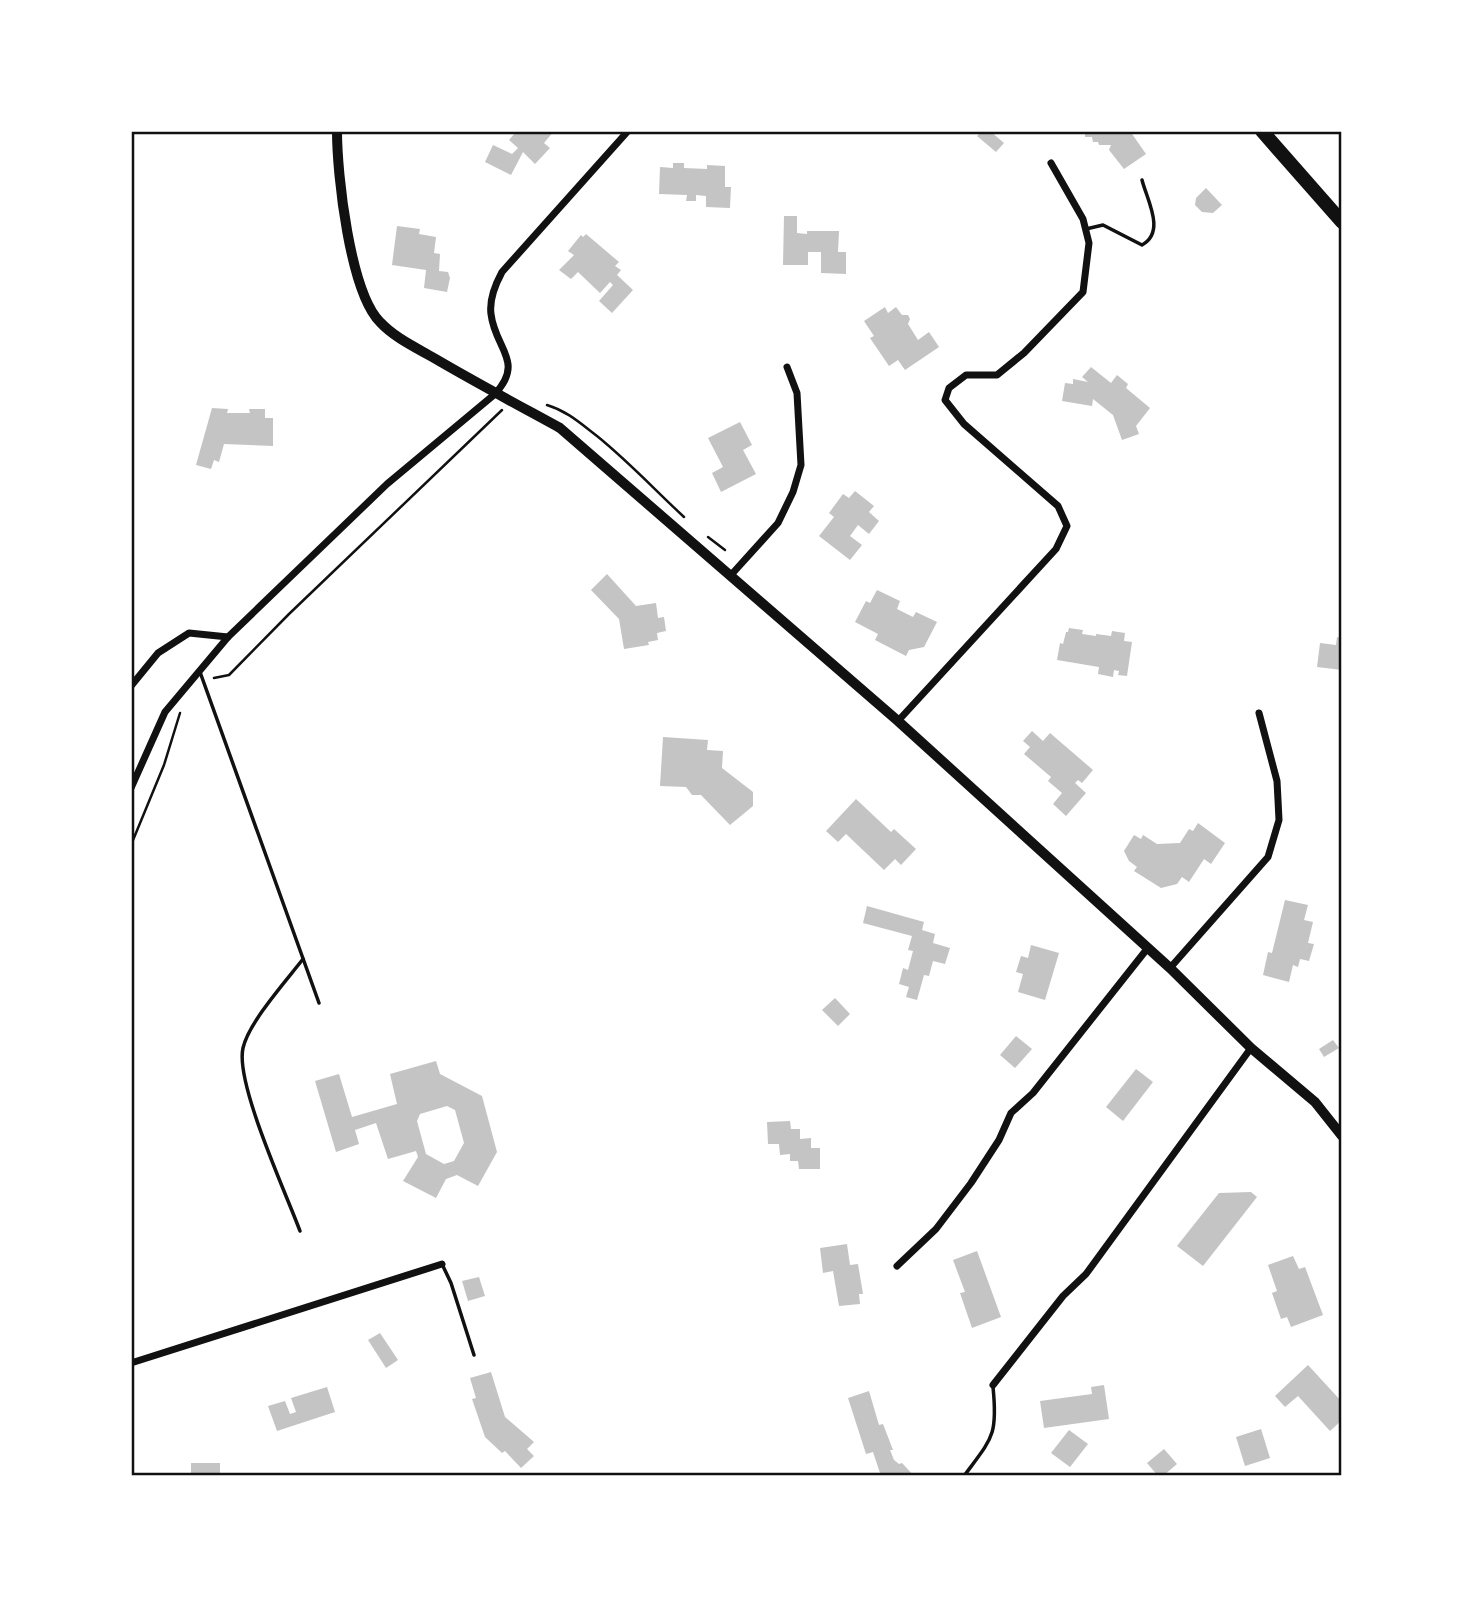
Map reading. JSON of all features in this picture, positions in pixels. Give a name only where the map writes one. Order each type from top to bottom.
[{"type":"highway","points":[[1262,131],[1342,222]]},
{"type":"street","points":[[337,131],[340,180],[360,287],[369,309],[379,322],[397,336],[495,394],[560,428],[898,721],[1170,968],[1251,1048],[1315,1102],[1342,1136]]},
{"type":"street","points":[[131,788],[165,712],[202,676],[228,637],[387,485],[506,383],[509,361],[494,331],[490,311],[493,288],[502,272],[628,131]]},
{"type":"street","points":[[898,721],[1056,549],[1067,526],[1058,506],[964,424],[945,400],[949,388],[966,375],[997,374],[1006,368],[1083,292],[1089,243],[1086,229],[1051,163]]},
{"type":"street","points":[[731,575],[778,523],[793,492],[801,465],[797,393],[787,367]]},
{"type":"street","points":[[131,685],[158,653],[189,633],[228,637]]},
{"type":"street","points":[[1170,968],[1268,857],[1279,820],[1277,781],[1259,713]]},
{"type":"street","points":[[897,1266],[936,1229],[999,1140],[1011,1113],[1033,1093],[1147,949]]},
{"type":"street","points":[[993,1385],[1063,1296],[1086,1274],[1251,1048]]},
{"type":"street","points":[[131,1363],[442,1264]]},
{"type":"lane","points":[[1086,229],[1103,225],[1142,245],[1149,241],[1154,221],[1142,180]]},
{"type":"lane","points":[[202,676],[319,1003]]},
{"type":"lane","points":[[300,1231],[250,1102],[243,1067],[243,1047],[262,1012],[303,959]]},
{"type":"lane","points":[[442,1264],[451,1283],[474,1355]]},
{"type":"lane","points":[[964,1476],[993,1436],[993,1385]]},
{"type":"path","points":[[537,399],[570,415],[621,455],[687,519]]},
{"type":"path","points":[[202,676],[229,675],[502,410]]},
{"type":"path","points":[[702,532],[725,550]]},
{"type":"path","points":[[131,845],[164,765],[183,706]]},
{"type":"building","points":[[514,131],[554,131],[544,143],[550,148],[535,164],[523,152],[511,175],[485,162],[493,145],[512,154],[518,148],[509,140]]},
{"type":"building","points":[[982,131],[990,131],[1004,143],[996,152],[977,136]]},
{"type":"building","points":[[1085,131],[1130,131],[1146,154],[1124,169],[1109,150],[1111,145],[1093,142],[1092,137],[1085,137]]},
{"type":"building","points":[[673,163],[684,163],[684,168],[707,169],[707,165],[725,166],[725,187],[731,187],[730,208],[706,207],[706,196],[696,195],[696,201],[686,201],[687,195],[659,194],[660,167],[673,168]]},
{"type":"building","points":[[1206,188],[1222,205],[1213,213],[1202,212],[1195,205],[1196,198]]},
{"type":"building","points":[[784,216],[797,216],[797,233],[839,231],[838,252],[846,252],[846,274],[821,273],[821,252],[808,252],[808,265],[783,265]]},
{"type":"building","points":[[397,226],[420,229],[419,234],[436,237],[434,253],[440,254],[439,271],[448,272],[450,278],[447,292],[424,288],[426,270],[392,265]]},
{"type":"building","points":[[586,234],[619,262],[615,266],[621,270],[617,275],[633,290],[612,313],[599,301],[613,285],[610,282],[600,293],[578,272],[571,279],[559,270],[574,255],[568,251],[581,235],[583,237]]},
{"type":"building","points":[[885,307],[888,313],[896,307],[902,315],[908,315],[908,324],[918,340],[929,332],[939,347],[905,370],[898,360],[889,366],[870,338],[874,336],[864,321]]},
{"type":"building","points":[[1091,367],[1111,383],[1117,375],[1128,384],[1126,388],[1150,408],[1136,426],[1139,434],[1122,440],[1113,415],[1093,399],[1092,406],[1062,401],[1065,383],[1073,384],[1073,379],[1088,382],[1082,377]]},
{"type":"building","points":[[212,408],[228,409],[227,413],[250,413],[249,409],[265,409],[265,418],[273,418],[273,446],[224,444],[219,462],[214,460],[211,469],[196,465]]},
{"type":"building","points":[[740,422],[752,445],[743,450],[756,474],[721,492],[712,473],[723,467],[708,438]]},
{"type":"building","points":[[855,491],[874,506],[869,512],[879,521],[869,534],[858,525],[850,536],[862,545],[850,560],[819,536],[834,517],[829,513],[843,494],[849,498]]},
{"type":"building","points":[[607,574],[636,606],[656,603],[658,618],[664,617],[666,631],[657,633],[658,640],[648,642],[649,645],[624,649],[619,619],[591,590]]},
{"type":"building","points":[[877,590],[900,601],[897,609],[913,617],[916,612],[937,622],[924,647],[909,650],[906,656],[875,640],[878,634],[855,622],[866,601],[870,603]]},
{"type":"building","points":[[1069,628],[1096,636],[1111,636],[1112,631],[1125,633],[1124,641],[1132,642],[1127,676],[1118,675],[1119,671],[1114,670],[1113,677],[1098,674],[1099,667],[1057,660],[1060,643],[1063,644]]},
{"type":"building","points":[[1337,637],[1342,638],[1342,670],[1317,667],[1320,643],[1336,645]]},
{"type":"building","points":[[1032,731],[1043,741],[1050,733],[1093,770],[1082,783],[1078,780],[1075,783],[1086,793],[1066,816],[1053,804],[1062,793],[1048,781],[1051,777],[1024,754],[1030,747],[1023,741]]},
{"type":"building","points":[[663,737],[708,740],[707,750],[723,751],[722,768],[753,792],[753,806],[730,825],[701,795],[692,795],[686,787],[660,786]]},
{"type":"building","points":[[856,799],[891,832],[894,829],[916,849],[901,865],[895,859],[884,870],[846,834],[838,842],[826,831]]},
{"type":"building","points":[[1198,823],[1225,843],[1211,864],[1204,859],[1189,882],[1182,877],[1177,884],[1161,888],[1134,871],[1137,867],[1129,861],[1124,851],[1134,835],[1141,839],[1143,835],[1157,844],[1180,843],[1189,829],[1193,831]]},
{"type":"building","points":[[1285,900],[1308,905],[1304,920],[1313,922],[1308,943],[1314,944],[1309,961],[1300,959],[1298,967],[1293,965],[1289,982],[1263,975],[1268,952],[1272,953]]},
{"type":"building","points":[[867,906],[924,922],[922,930],[935,934],[933,943],[950,948],[945,964],[933,961],[929,976],[924,975],[917,1000],[906,997],[909,987],[899,984],[903,968],[908,970],[913,951],[908,950],[912,936],[863,923]]},
{"type":"building","points":[[1031,945],[1059,953],[1045,1000],[1018,992],[1023,974],[1016,972],[1021,956],[1028,958]]},
{"type":"building","points":[[835,998],[850,1014],[838,1026],[822,1010]]},
{"type":"building","points":[[1016,1036],[1032,1049],[1015,1068],[1000,1055]]},
{"type":"building","points":[[1333,1040],[1339,1048],[1324,1057],[1319,1049]]},
{"type":"building","points":[[436,1061],[440,1074],[482,1096],[497,1152],[478,1186],[457,1175],[446,1179],[436,1198],[403,1181],[418,1157],[416,1151],[388,1159],[376,1123],[355,1130],[359,1144],[336,1152],[315,1081],[339,1074],[352,1117],[397,1104],[390,1074]],"holes":[[[447,1106],[455,1110],[464,1143],[454,1161],[444,1164],[426,1154],[417,1121],[420,1114]]]},
{"type":"building","points":[[1136,1069],[1153,1082],[1123,1121],[1106,1107]]},
{"type":"building","points":[[790,1121],[791,1129],[800,1129],[800,1139],[811,1138],[811,1148],[820,1148],[820,1169],[799,1169],[798,1161],[790,1161],[790,1154],[780,1155],[779,1144],[768,1144],[767,1122]]},
{"type":"building","points":[[1251,1192],[1257,1197],[1203,1266],[1177,1246],[1219,1193]]},
{"type":"building","points":[[847,1244],[850,1265],[858,1264],[863,1294],[859,1294],[860,1304],[839,1306],[833,1271],[823,1273],[820,1248]]},
{"type":"building","points":[[977,1251],[1001,1317],[972,1328],[960,1293],[965,1292],[953,1260]]},
{"type":"building","points":[[1293,1256],[1299,1269],[1305,1267],[1323,1315],[1291,1327],[1287,1317],[1281,1319],[1272,1293],[1277,1291],[1268,1265]]},
{"type":"building","points":[[479,1277],[485,1296],[468,1301],[462,1281]]},
{"type":"building","points":[[380,1333],[398,1360],[386,1368],[368,1340]]},
{"type":"building","points":[[1308,1365],[1342,1402],[1342,1420],[1330,1431],[1298,1396],[1285,1407],[1275,1396]]},
{"type":"building","points":[[491,1372],[505,1417],[534,1442],[527,1449],[534,1456],[521,1468],[505,1451],[502,1453],[485,1437],[472,1399],[476,1398],[470,1378]]},
{"type":"building","points":[[1104,1385],[1109,1419],[1044,1428],[1040,1401],[1092,1394],[1091,1387]]},
{"type":"building","points":[[327,1387],[335,1412],[277,1431],[268,1406],[285,1401],[290,1414],[296,1412],[291,1398]]},
{"type":"building","points":[[869,1391],[879,1425],[883,1424],[893,1450],[890,1450],[894,1460],[902,1463],[914,1476],[881,1476],[873,1452],[866,1454],[848,1398]]},
{"type":"building","points":[[1261,1429],[1270,1458],[1245,1466],[1236,1437]]},
{"type":"building","points":[[1069,1430],[1088,1444],[1070,1467],[1051,1453]]},
{"type":"building","points":[[1164,1449],[1177,1464],[1163,1476],[1158,1476],[1147,1463]]},
{"type":"building","points":[[191,1463],[220,1463],[220,1476],[191,1476]]}]
